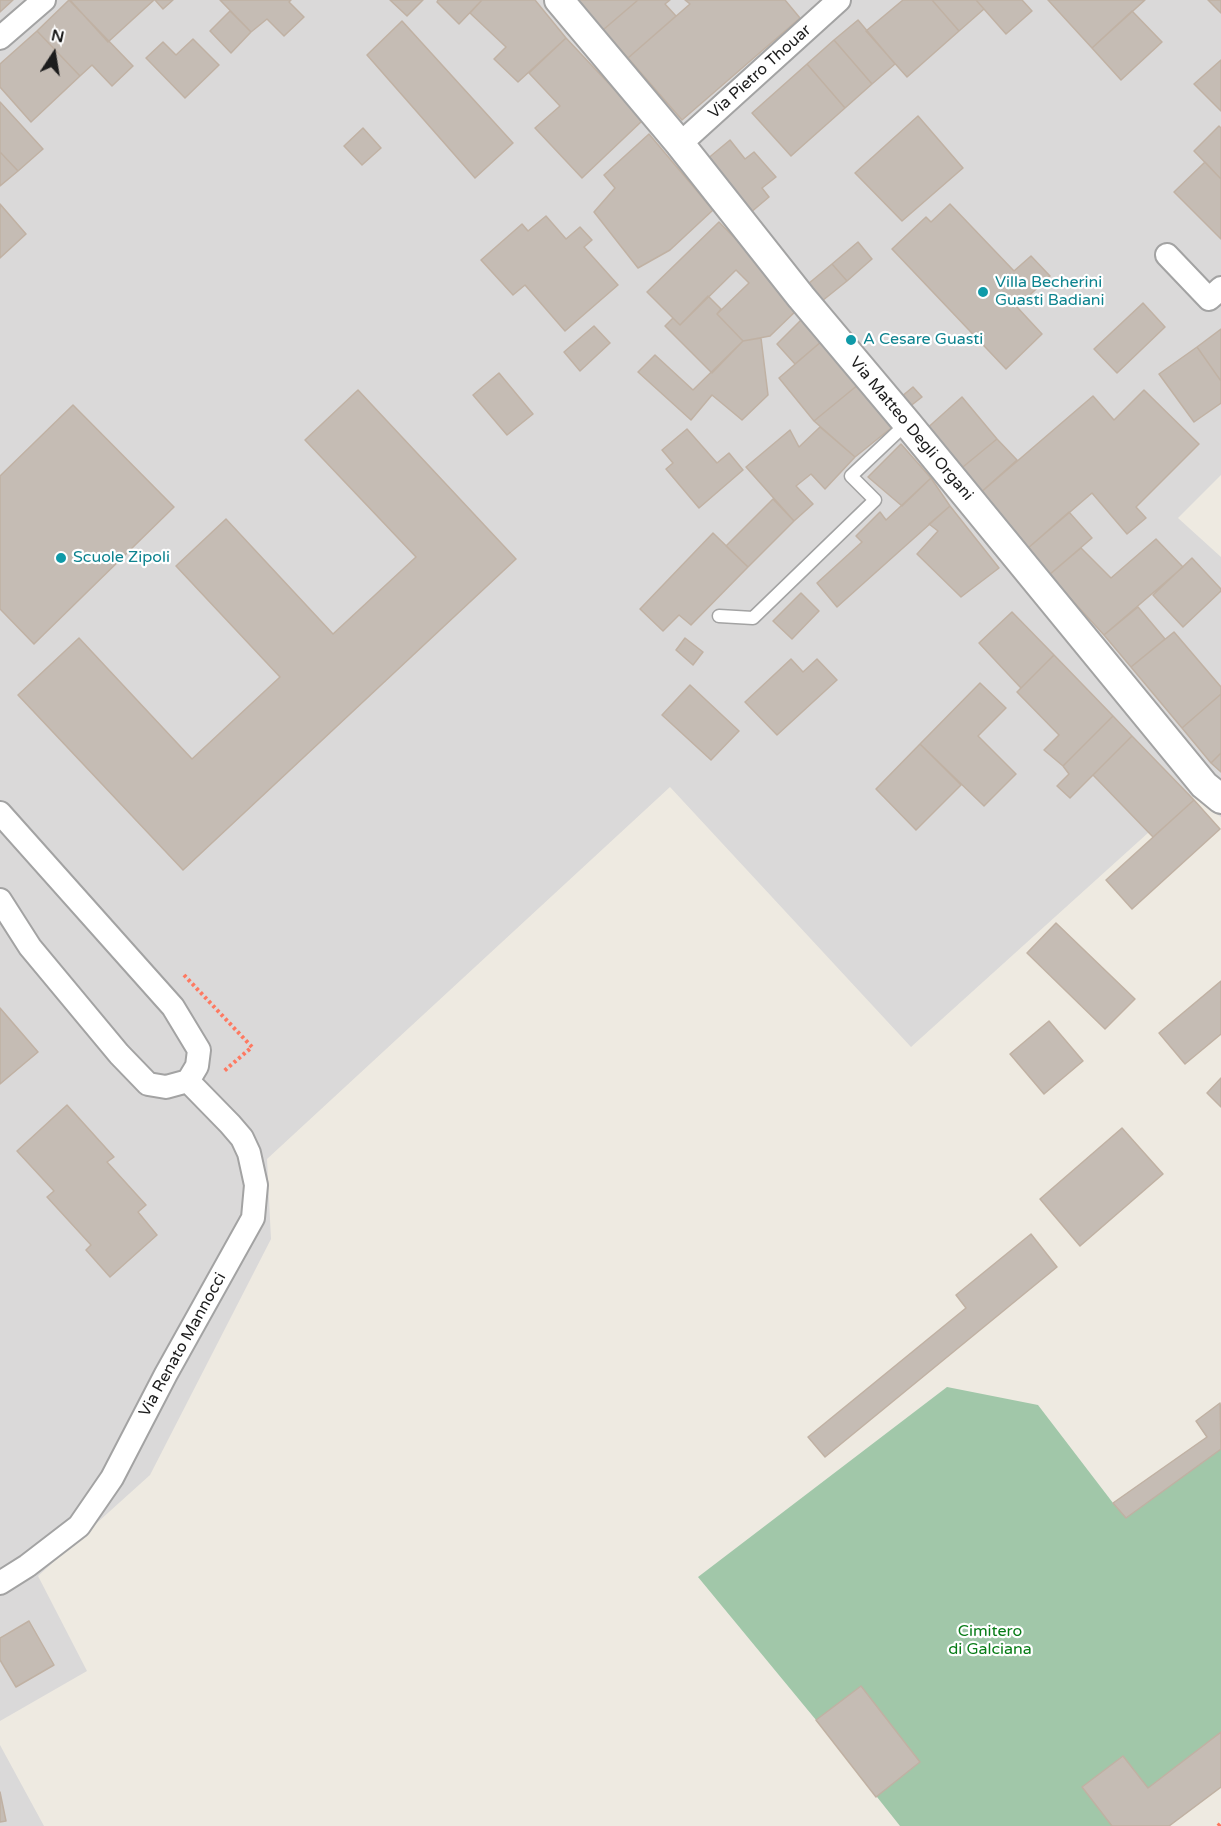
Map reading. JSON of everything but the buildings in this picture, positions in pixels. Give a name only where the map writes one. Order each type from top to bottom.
[{"type":"street","points":[[0,38],[44,0]]},
{"type":"street","name":"Via Matteo Degli Organi","points":[[559,0],[680,144],[801,297],[1204,785],[1221,799]]},
{"type":"street","name":"Via Pietro Thouar","points":[[680,144],[839,0]]},
{"type":"street","points":[[1167,255],[1209,298],[1221,288]]},
{"type":"street","points":[[0,813],[173,1007],[199,1050],[196,1066],[188,1081],[166,1087],[148,1084],[119,1054],[30,947],[0,900]]},
{"type":"street","name":"Via Renato Mannocci","points":[[0,1583],[27,1566],[79,1526],[112,1478],[166,1374],[253,1218],[256,1185],[249,1153],[242,1138],[188,1081]]},
{"type":"lane","points":[[719,616],[753,618],[875,500],[851,476],[907,423]]},
{"type":"path","points":[[179,970],[252,1047],[221,1073]]},
{"type":"shaded area","points":[[0,0],[1221,0],[1221,475],[1178,518],[1221,557],[1221,817],[1190,795],[911,1047],[670,787],[267,1159],[271,1239],[150,1475],[38,1576],[87,1671],[0,1721]]},
{"type":"shaded area","points":[[0,1745],[44,1826],[0,1826]]},
{"type":"green space","name":"Cimitero di Galciana","points":[[947,1387],[1038,1405],[1113,1503],[1207,1438],[1196,1421],[1220,1403],[1221,1787],[1169,1826],[900,1826],[698,1577]]},
{"type":"place","name":"Villa Becherini Guasti Badiani","points":[[983,292]]},
{"type":"place","name":"A Cesare Guasti","points":[[851,340]]},
{"type":"place","name":"Scuole Zipoli","points":[[61,558]]}]
